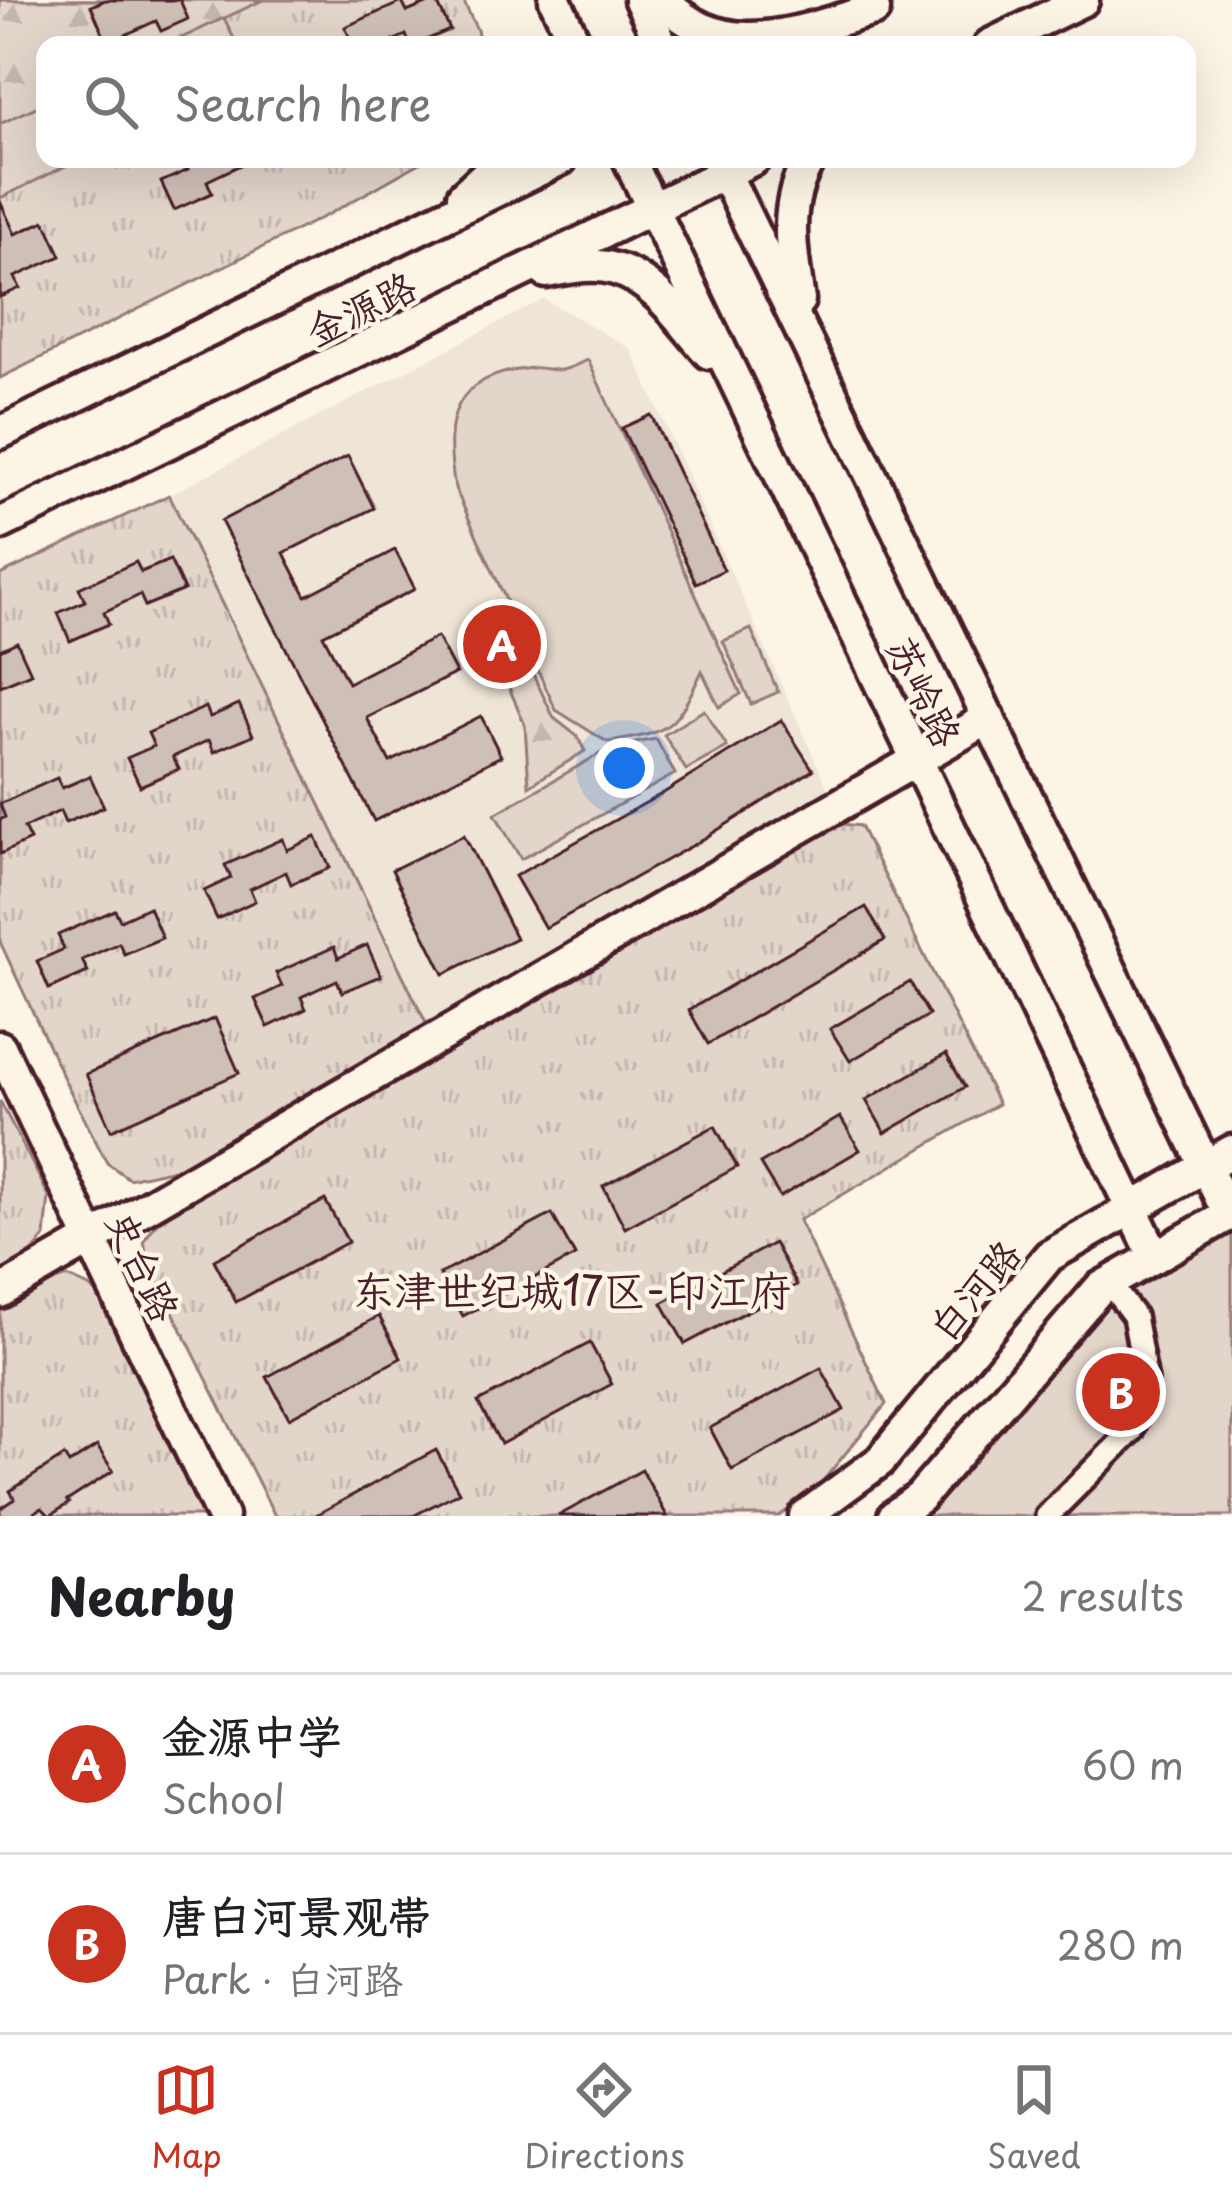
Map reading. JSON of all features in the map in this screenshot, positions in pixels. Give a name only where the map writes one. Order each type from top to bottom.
[{"type":"main road","points":[[545,0],[550,36]]},
{"type":"main road","points":[[555,0],[572,36]]},
{"type":"main road","points":[[640,0],[658,36]]},
{"type":"main road","points":[[663,0],[676,14],[717,36]]},
{"type":"main road","points":[[1009,36],[1083,0]]},
{"type":"main road","points":[[776,36],[885,5]]},
{"type":"main road","points":[[819,36],[885,5]]},
{"type":"main road","points":[[440,218],[493,168]]},
{"type":"main road","name":"金源路","points":[[0,433],[543,168]]},
{"type":"main road","name":"苏岭路","points":[[633,168],[1155,1257]]},
{"type":"main road","name":"金源路","points":[[0,524],[652,211],[719,168]]},
{"type":"main road","name":"苏岭路","points":[[723,168],[989,718],[1219,1158],[1231,1214]]},
{"type":"main road","points":[[804,168],[790,212],[791,256],[807,341]]},
{"type":"main road","points":[[494,286],[537,273],[584,266],[613,268],[646,283],[732,378]]},
{"type":"main road","points":[[0,1292],[989,718]]},
{"type":"main road","name":"史台路","points":[[0,1047],[222,1516]]},
{"type":"main road","name":"白河路","points":[[805,1516],[880,1461],[1049,1256],[1219,1158]]},
{"type":"main road","points":[[894,1516],[920,1497],[1100,1288],[1231,1214]]},
{"type":"street","points":[[1047,1516],[1132,1431],[1144,1401],[1146,1381],[1135,1316],[1109,1283]]},
{"type":"shaded area","points":[[544,299],[631,349],[830,793],[428,1027],[169,495]]},
{"type":"green space","points":[[0,0],[463,0],[478,36],[36,36],[36,168],[411,168],[331,213],[0,378]]},
{"type":"green space","points":[[0,0],[263,0],[186,36],[36,36],[36,107],[0,124]]},
{"type":"green space","points":[[224,18],[233,36],[186,36]]},
{"type":"green space","points":[[36,107],[36,168],[62,168],[0,198],[0,124]]},
{"type":"green space","points":[[588,360],[741,694],[719,707],[702,671],[685,705],[668,725],[607,742],[556,710],[455,488],[452,463],[453,421],[470,390],[506,372],[561,370]]},
{"type":"green space","points":[[169,495],[428,1027],[179,1168],[129,1179],[107,1163],[0,942],[0,575]]},
{"type":"green space","points":[[751,629],[778,692],[751,704],[723,641]]},
{"type":"green space","points":[[503,640],[517,641],[554,718],[577,736],[585,751],[529,786],[525,725],[493,650]]},
{"type":"green space","points":[[704,710],[727,747],[686,770],[664,735]]},
{"type":"green space","points":[[656,739],[675,774],[521,859],[495,814],[610,748]]},
{"type":"green space","points":[[842,824],[860,826],[998,1104],[799,1220],[886,1404],[813,1493],[779,1516],[275,1516],[147,1260],[144,1240],[161,1218]]},
{"type":"green space","points":[[0,1101],[49,1196],[45,1237],[31,1254],[0,1272]]},
{"type":"green space","points":[[1232,1213],[1232,1516],[894,1516],[1100,1288]]},
{"type":"green space","points":[[67,1277],[109,1303],[203,1516],[0,1516],[0,1310]]},
{"type":"building","points":[[105,0],[180,0],[188,19],[161,31],[156,21],[123,36],[104,36],[91,6]]},
{"type":"building","points":[[436,0],[450,30],[436,36],[349,36],[345,27],[402,2],[407,12]]},
{"type":"building","points":[[234,168],[207,181],[212,193],[174,210],[161,182],[188,170]]},
{"type":"building","points":[[0,201],[15,234],[45,221],[61,256],[15,277],[20,288],[0,297]]},
{"type":"building","points":[[651,415],[724,570],[696,583],[622,428]]},
{"type":"building","points":[[348,456],[374,508],[284,553],[306,596],[395,550],[415,589],[323,635],[348,683],[437,637],[456,673],[367,718],[390,762],[481,716],[501,756],[374,821],[221,521]]},
{"type":"building","points":[[170,560],[184,590],[145,606],[140,595],[104,612],[109,624],[70,641],[58,613],[85,601],[79,588],[136,562],[141,572]]},
{"type":"building","points":[[17,642],[31,673],[0,686],[0,650]]},
{"type":"building","points":[[239,704],[253,735],[214,752],[209,740],[173,757],[179,769],[140,786],[127,758],[154,746],[148,733],[206,707],[210,717]]},
{"type":"building","points":[[781,720],[813,770],[697,843],[545,928],[515,876]]},
{"type":"building","points":[[90,776],[104,807],[65,823],[60,811],[24,828],[30,840],[0,854],[0,820],[5,817],[0,804],[57,778],[62,788]]},
{"type":"building","points":[[464,835],[516,938],[444,974],[392,870]]},
{"type":"building","points":[[316,837],[330,868],[291,884],[286,872],[250,889],[255,901],[217,919],[204,891],[231,878],[225,865],[283,839],[287,850]]},
{"type":"building","points":[[149,907],[162,938],[124,954],[119,943],[82,960],[88,972],[49,989],[37,961],[64,949],[58,935],[115,910],[120,920]]},
{"type":"building","points":[[866,907],[885,940],[708,1044],[689,1010]]},
{"type":"building","points":[[367,945],[381,976],[342,992],[337,980],[301,997],[306,1009],[268,1027],[255,999],[282,986],[276,973],[334,947],[338,958]]},
{"type":"building","points":[[910,982],[929,1015],[850,1061],[830,1029]]},
{"type":"building","points":[[215,1018],[239,1073],[111,1130],[86,1074]]},
{"type":"building","points":[[946,1054],[965,1087],[885,1133],[866,1100]]},
{"type":"building","points":[[840,1117],[860,1150],[780,1197],[760,1164]]},
{"type":"building","points":[[715,1126],[737,1167],[625,1228],[603,1186]]},
{"type":"building","points":[[325,1200],[348,1242],[236,1302],[214,1260]]},
{"type":"building","points":[[552,1214],[575,1256],[463,1316],[440,1274]]},
{"type":"building","points":[[774,1243],[797,1285],[685,1344],[662,1303]]},
{"type":"building","points":[[379,1316],[401,1358],[289,1418],[267,1377]]},
{"type":"building","points":[[590,1343],[612,1384],[501,1444],[478,1402]]},
{"type":"building","points":[[821,1368],[844,1410],[732,1470],[710,1428]]},
{"type":"building","points":[[97,1446],[113,1471],[69,1503],[50,1516],[42,1508],[29,1516],[0,1516],[0,1509],[15,1499],[10,1491],[64,1456],[69,1464]]},
{"type":"building","points":[[436,1450],[459,1492],[413,1516],[314,1516]]},
{"type":"building","points":[[642,1470],[667,1516],[558,1516]]},
{"type":"place","name":"金源中学","points":[[502,644]]},
{"type":"place","name":"唐白河景观带","points":[[1121,1392]]},
{"type":"district","name":"东津世纪城17区-印江府","points":[[572,1288]]}]
